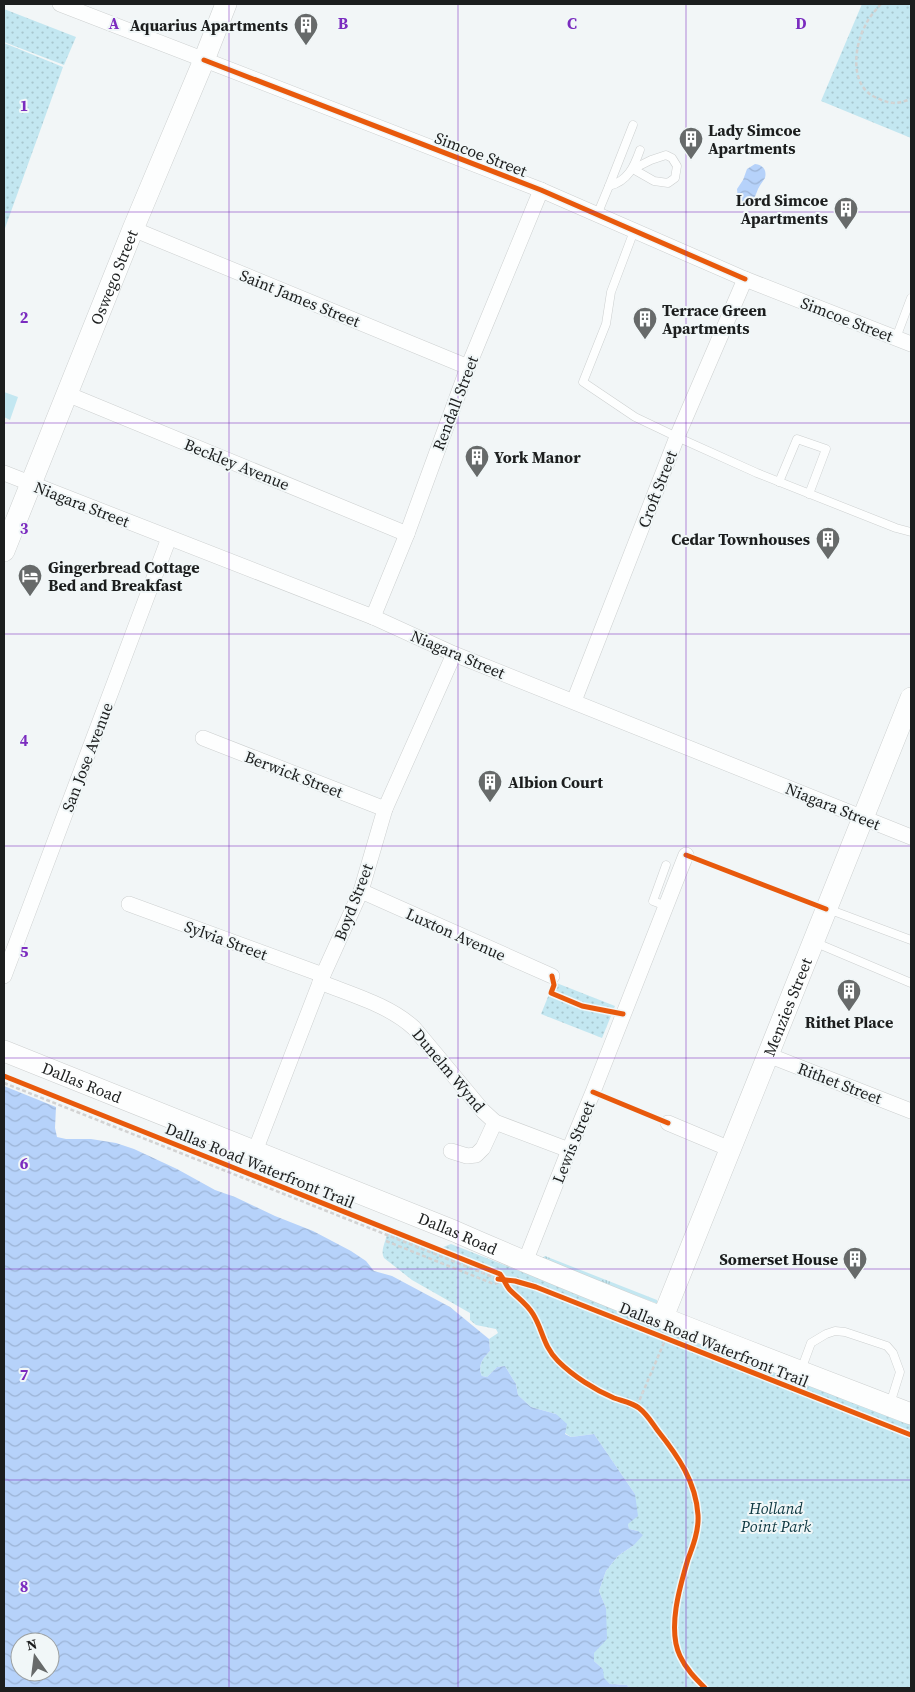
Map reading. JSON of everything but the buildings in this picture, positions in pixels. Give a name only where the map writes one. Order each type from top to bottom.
[{"type":"street","name":"Simcoe Street","points":[[60,4],[541,190],[745,279],[911,344]]},
{"type":"street","name":"Oswego Street","points":[[4,551],[133,229],[226,4]]},
{"type":"street","name":"Rendall Street","points":[[373,617],[407,534],[468,367],[541,190]]},
{"type":"street","name":"Saint James Street","points":[[133,229],[468,367]]},
{"type":"street","name":"Croft Street","points":[[574,700],[677,437],[745,279]]},
{"type":"street","name":"Beckley Avenue","points":[[67,394],[407,534]]},
{"type":"street","name":"Niagara Street","points":[[4,473],[373,617],[454,654],[574,700],[911,837]]},
{"type":"street","name":"San Jose Avenue","points":[[4,976],[169,538]]},
{"type":"street","name":"Boyd Street","points":[[254,1151],[322,979],[360,891],[385,809],[454,654]]},
{"type":"street","name":"Menzies Street","points":[[667,1331],[730,1149],[911,698]]},
{"type":"street","name":"Berwick Street","points":[[203,738],[385,809]]},
{"type":"street","name":"Lewis Street","points":[[525,1262],[686,855]]},
{"type":"street","name":"Luxton Avenue","points":[[360,891],[552,976]]},
{"type":"street","name":"Sylvia Street","points":[[129,904],[322,979]]},
{"type":"street","name":"Dunelm Wynd","points":[[322,979],[404,1018],[483,1111],[495,1122],[568,1150]]},
{"type":"street","name":"Dallas Road","points":[[4,1051],[454,1231],[525,1262],[667,1331],[800,1371],[911,1414]]},
{"type":"street","name":"Rithet Street","points":[[768,1055],[911,1111]]},
{"type":"street","name":"Dunelm Wynd","points":[[451,1151],[467,1156],[476,1155],[483,1148],[495,1122]]},
{"type":"street","points":[[668,1124],[730,1149]]},
{"type":"lane","points":[[597,214],[633,126]]},
{"type":"lane","points":[[633,169],[640,150]]},
{"type":"lane","points":[[609,186],[619,183],[633,169],[650,160],[666,155],[672,158],[677,166],[675,178],[668,183],[654,181],[633,169]]},
{"type":"lane","points":[[634,231],[611,292],[606,324],[583,382],[635,417],[677,437],[808,494],[911,532]]},
{"type":"lane","points":[[896,338],[911,298]]},
{"type":"lane","points":[[779,482],[797,439],[826,449],[808,494]]},
{"type":"lane","points":[[666,865],[652,901],[666,906]]},
{"type":"lane","points":[[826,909],[911,940]]},
{"type":"lane","points":[[813,941],[911,983]]},
{"type":"lane","points":[[800,1371],[811,1344],[826,1334],[835,1331],[845,1332],[887,1346],[893,1353],[900,1372],[889,1405]]},
{"type":"path","points":[[882,4],[872,13],[864,27],[858,44],[856,59],[858,78],[870,96],[885,102],[895,103],[911,100]]},
{"type":"path","points":[[386,1241],[494,1284],[505,1280]]},
{"type":"path","points":[[667,1331],[637,1406],[671,1448],[687,1472],[692,1488],[698,1516],[695,1538],[683,1577],[677,1606],[675,1621],[676,1644],[690,1673],[705,1688]]},
{"type":"green space","points":[[862,4],[911,4],[911,138],[821,101]]},
{"type":"green space","points":[[4,9],[76,37],[64,65],[4,42]]},
{"type":"green space","points":[[4,43],[63,67],[4,231]]},
{"type":"green space","points":[[4,392],[18,397],[10,420],[4,417]]},
{"type":"green space","points":[[554,982],[615,1006],[602,1038],[541,1014]]},
{"type":"green space","name":"Holland Point Park","points":[[387,1233],[433,1251],[451,1244],[911,1425],[911,1688],[630,1688],[627,1685],[610,1684],[603,1678],[603,1669],[594,1661],[594,1653],[606,1608],[599,1591],[606,1571],[618,1556],[634,1545],[638,1531],[629,1529],[628,1524],[635,1494],[594,1434],[571,1437],[565,1433],[556,1414],[531,1407],[518,1395],[516,1384],[505,1366],[497,1367],[487,1377],[482,1376],[480,1366],[490,1351],[489,1339],[498,1333],[496,1329],[476,1325],[470,1320],[470,1313],[412,1280],[384,1258],[383,1249]]},
{"type":"green space","points":[[545,1256],[657,1300],[658,1304],[541,1259]]},
{"type":"water","points":[[755,164],[764,168],[765,178],[751,202],[742,202],[738,199],[737,189],[747,169]]},
{"type":"water","points":[[4,1086],[56,1107],[55,1128],[57,1137],[91,1139],[116,1143],[134,1149],[177,1169],[215,1190],[313,1231],[351,1251],[366,1261],[374,1271],[392,1276],[450,1307],[489,1339],[490,1351],[480,1366],[482,1376],[487,1377],[497,1367],[505,1366],[516,1384],[518,1395],[531,1407],[556,1414],[567,1424],[565,1434],[571,1437],[594,1434],[635,1494],[638,1516],[628,1524],[629,1529],[638,1531],[643,1535],[634,1545],[618,1556],[606,1571],[599,1591],[606,1608],[607,1639],[594,1653],[594,1661],[603,1669],[604,1678],[610,1684],[627,1685],[630,1688],[4,1688]]},
{"type":"cycle path","points":[[204,60],[541,190],[745,279]]},
{"type":"cycle path","points":[[686,855],[826,909]]},
{"type":"cycle path","points":[[552,976],[554,985],[551,993],[582,1006],[623,1014]]},
{"type":"cycle path","name":"Dallas Road Waterfront Trail","points":[[4,1076],[500,1274],[509,1288],[531,1310],[549,1350],[558,1361],[592,1387],[642,1410],[685,1470],[697,1503],[698,1526],[676,1608],[676,1645],[682,1661],[705,1688]]},
{"type":"cycle path","points":[[593,1092],[668,1123]]},
{"type":"cycle path","name":"Dallas Road Waterfront Trail","points":[[498,1279],[515,1281],[536,1287],[911,1435]]},
{"type":"place","name":"Aquarius Apartments","points":[[306,46]]},
{"type":"place","name":"Lady Simcoe Apartments","points":[[691,160]]},
{"type":"place","name":"Lord Simcoe Apartments","points":[[846,230]]},
{"type":"place","name":"Terrace Green Apartments","points":[[645,340]]},
{"type":"place","name":"York Manor","points":[[477,478]]},
{"type":"place","name":"Cedar Townhouses","points":[[828,560]]},
{"type":"place","name":"Gingerbread Cottage Bed and Breakfast","points":[[30,597]]},
{"type":"place","name":"Albion Court","points":[[490,803]]},
{"type":"place","name":"Rithet Place","points":[[849,1012]]},
{"type":"place","name":"Somerset House","points":[[855,1280]]}]
